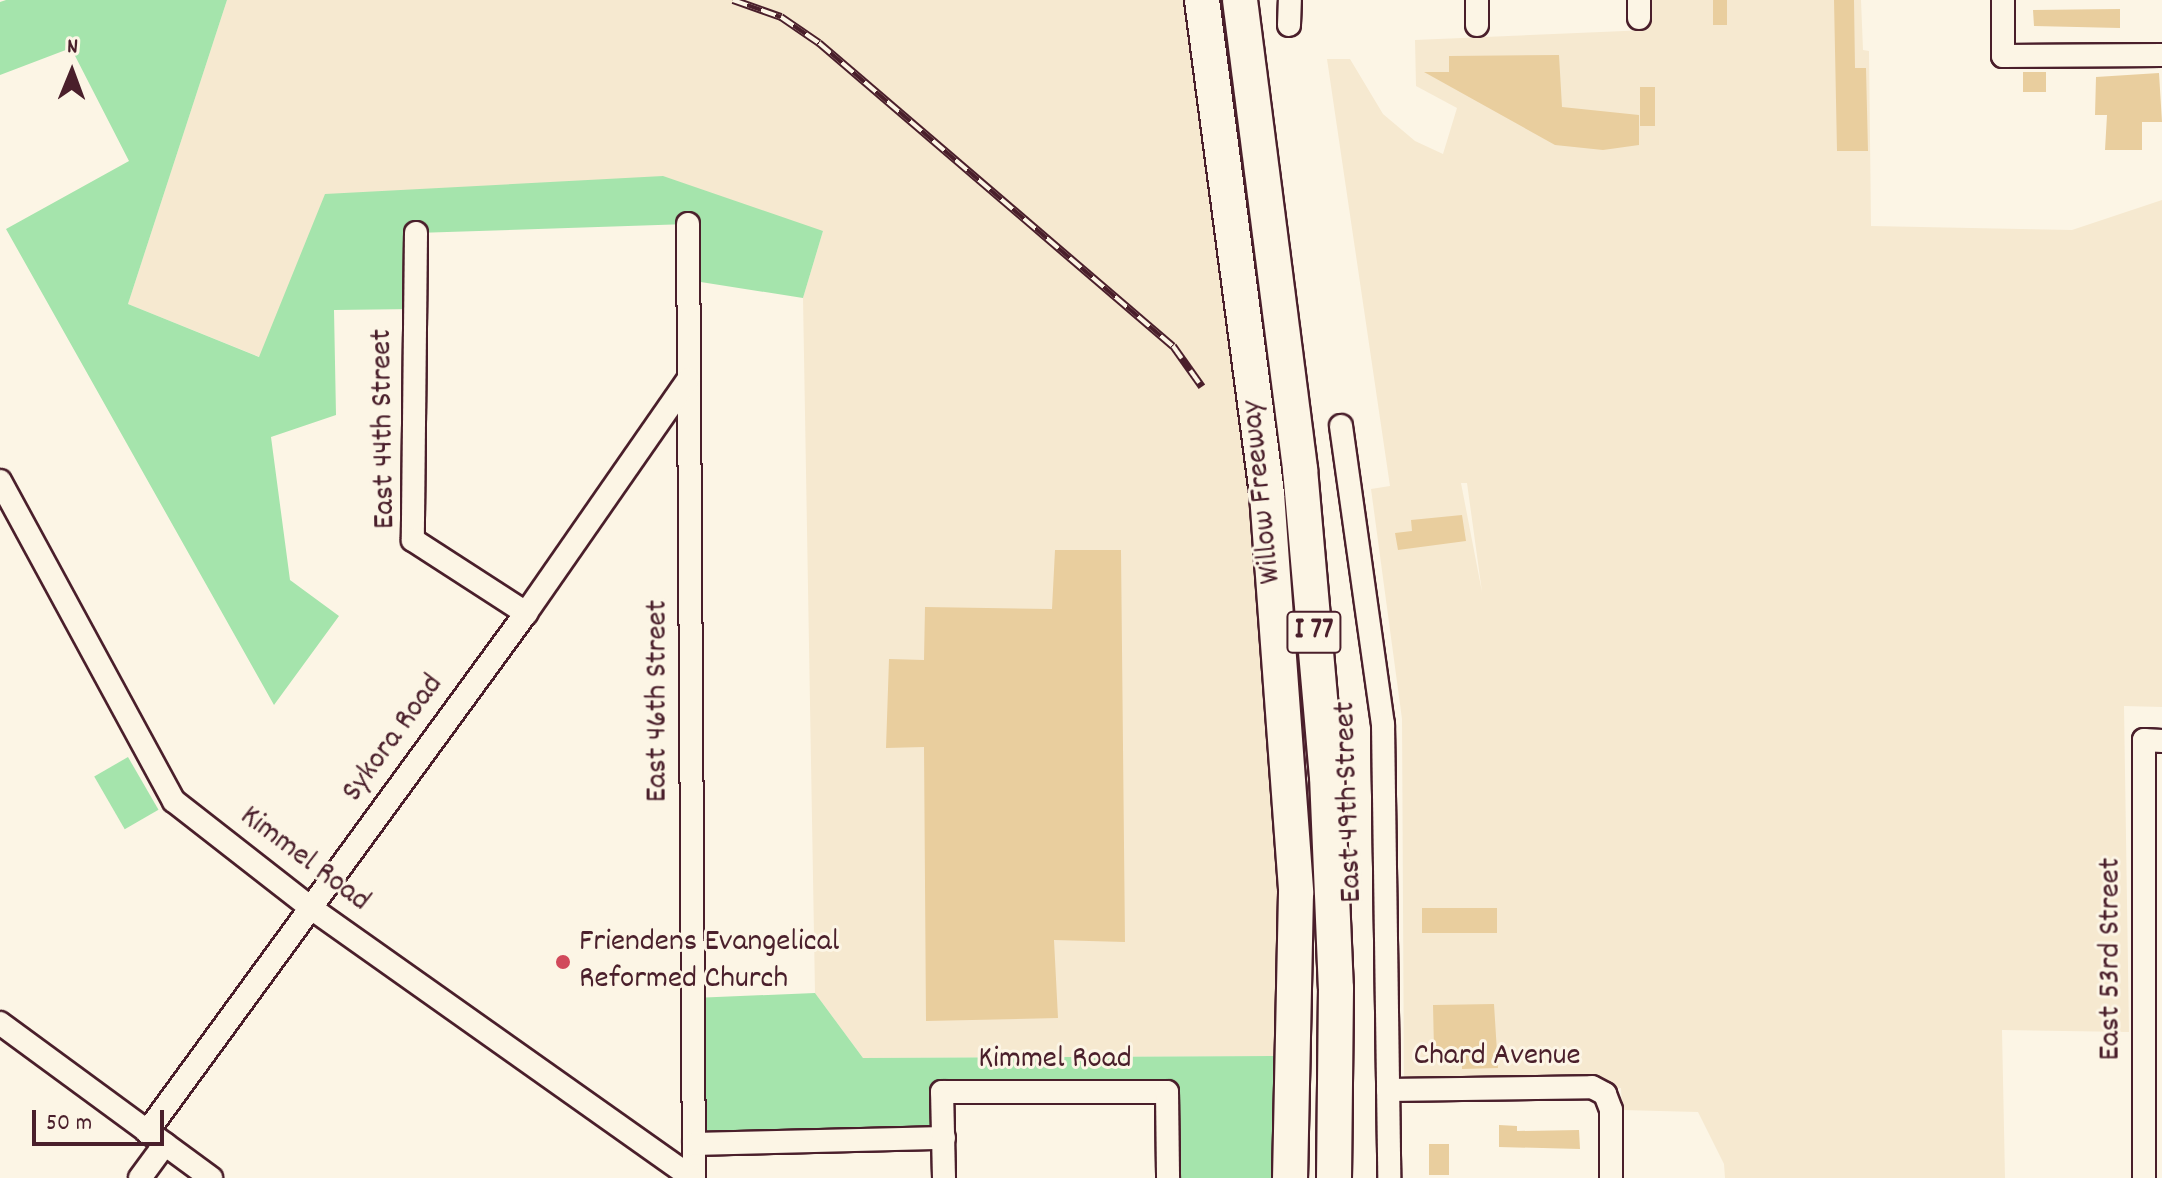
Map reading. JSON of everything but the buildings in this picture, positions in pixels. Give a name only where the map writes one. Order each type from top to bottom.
[{"type":"highway","name":"Willow Freeway","points":[[1203,4],[1267,494],[1296,893],[1290,1178]]},
{"type":"highway","name":"Willow Freeway","points":[[1242,16],[1300,469],[1327,776],[1336,988],[1334,1178]]},
{"type":"street","points":[[1289,25],[1290,0]]},
{"type":"street","points":[[1477,0],[1477,25]]},
{"type":"street","points":[[2003,0],[2003,56],[2162,55]]},
{"type":"street","name":"East 46th Street","points":[[688,224],[693,1178]]},
{"type":"street","name":"East 44th Street","points":[[416,233],[413,540],[526,613]]},
{"type":"street","name":"Sykora Road","points":[[140,1178],[156,1138],[311,908],[526,613],[688,380]]},
{"type":"street","name":"East 49th Street","points":[[1341,426],[1383,724],[1389,1178]]},
{"type":"street","name":"Kimmel Road","points":[[0,481],[174,801],[311,908],[693,1178]]},
{"type":"street","name":"East 53rd Street","points":[[2144,1178],[2153,975],[2153,740]]},
{"type":"street","points":[[0,1023],[211,1178]]},
{"type":"street","name":"Chard Avenue","points":[[1388,1090],[1592,1087],[1605,1094],[1611,1110],[1611,1178]]},
{"type":"street","name":"Kimmel Road","points":[[944,1138],[942,1092],[1167,1092],[1168,1178]]},
{"type":"street","points":[[694,1144],[944,1138],[944,1178]]},
{"type":"shaded area","points":[[227,0],[1202,0],[1267,494],[1294,1056],[863,1058],[815,993],[803,298],[823,231],[326,194],[260,357],[128,304]]},
{"type":"shaded area","points":[[1648,0],[1861,0],[1863,50],[1869,51],[1871,226],[2072,230],[2162,200],[2162,707],[2124,706],[2129,1032],[2002,1030],[2005,1178],[1725,1178],[1724,1164],[1698,1112],[1622,1110],[1621,1088],[1404,1089],[1402,719],[1371,489],[1390,486],[1327,59],[1350,59],[1383,114],[1415,141],[1443,154],[1457,108],[1416,86],[1415,40],[1648,30]],"holes":[[[1461,483],[1467,483],[1482,592]]]},
{"type":"green space","points":[[227,0],[128,304],[259,357],[325,194],[663,176],[823,231],[803,298],[688,280],[688,224],[416,233],[415,309],[334,310],[336,415],[271,437],[290,580],[339,616],[274,705],[6,229],[129,161],[71,48],[0,75],[0,2]]},
{"type":"green space","points":[[128,757],[158,810],[125,829],[94,776]]},
{"type":"green space","points":[[815,993],[863,1058],[1294,1056],[1290,1178],[1168,1178],[1167,1093],[943,1092],[944,1138],[694,1144],[693,998]]},
{"type":"railway","points":[[733,0],[781,17],[819,43],[1173,346],[1202,387]]},
{"type":"place","name":"Friendens Evangelical Reformed Church","points":[[563,962]]}]
